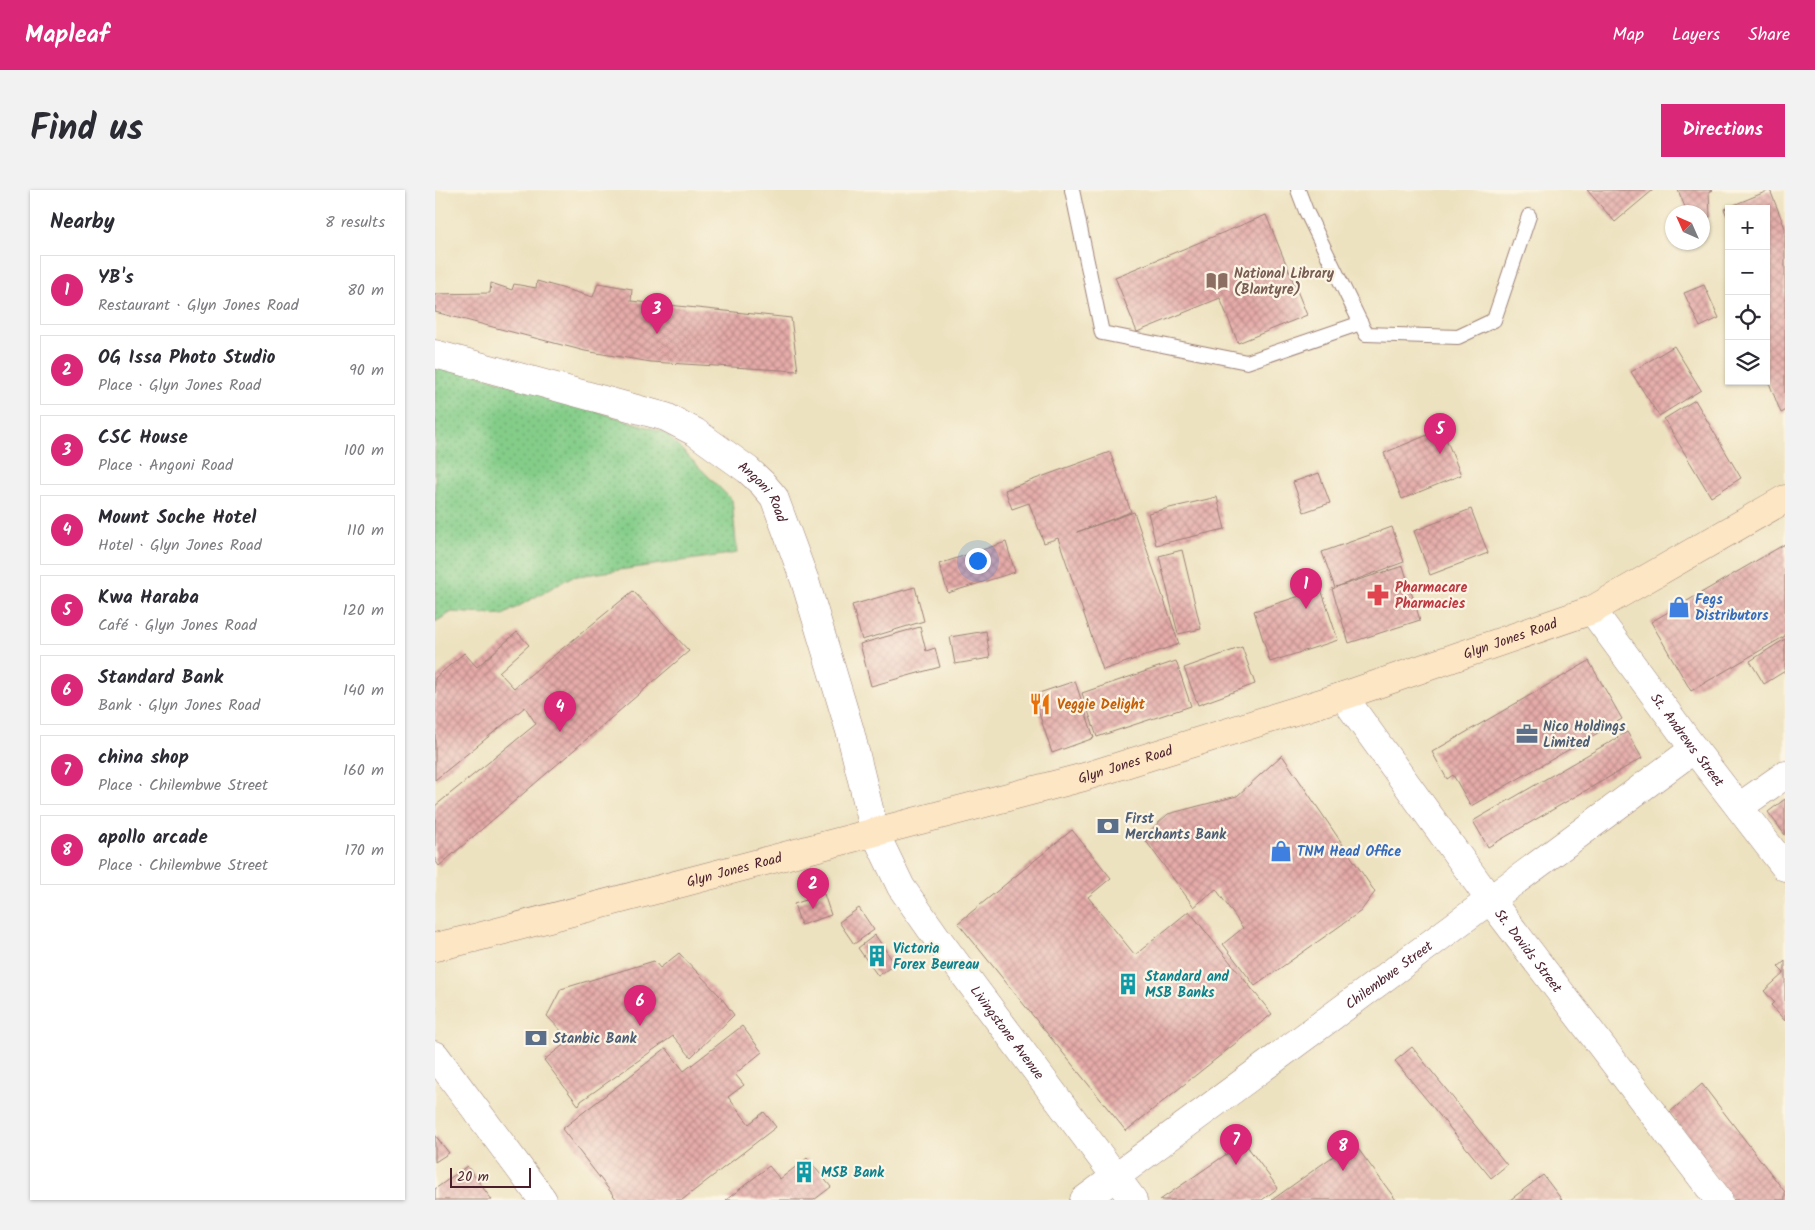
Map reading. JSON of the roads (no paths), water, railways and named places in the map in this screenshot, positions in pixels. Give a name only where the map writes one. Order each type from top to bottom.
[{"type":"street","name":"Angoni Road","points":[[435,354],[667,417],[695,432],[762,483],[774,497],[805,581],[850,731],[875,834]]},
{"type":"street","name":"Glyn Jones Road","points":[[435,947],[875,834],[1084,778],[1343,696],[1592,610],[1785,499]]},
{"type":"street","name":"St. Andrews Street","points":[[1592,610],[1694,749],[1785,868]]},
{"type":"street","name":"St. Davids Street","points":[[1343,696],[1490,900],[1719,1200]]},
{"type":"street","name":"Chilembwe Street","points":[[1084,1200],[1694,749]]},
{"type":"street","points":[[1739,807],[1785,775]]},
{"type":"street","name":"Livingstone Avenue","points":[[875,834],[901,887],[1133,1200]]},
{"type":"street","points":[[435,1055],[543,1200]]},
{"type":"lane","points":[[1072,190],[1102,333],[1247,362],[1361,323]]},
{"type":"lane","points":[[1298,190],[1306,211],[1366,334],[1458,337],[1494,320],[1529,216]]},
{"type":"place","name":"National Library (Blantyre)","points":[[1217,281]]},
{"type":"place","name":"CSC House","points":[[657,334]]},
{"type":"place","name":"Kwa Haraba","points":[[1440,454]]},
{"type":"place","name":"Pharmacare Pharmacies","points":[[1378,595]]},
{"type":"place","name":"Fegs Distributors","points":[[1679,607]]},
{"type":"place","name":"YB's","points":[[1306,609]]},
{"type":"place","name":"Veggie Delight","points":[[1040,704]]},
{"type":"place","name":"Mount Soche Hotel","points":[[560,732]]},
{"type":"place","name":"Nico Holdings Limited","points":[[1527,734]]},
{"type":"place","name":"First Merchants Bank","points":[[1108,826]]},
{"type":"place","name":"TNM Head Office","points":[[1281,851]]},
{"type":"place","name":"OG Issa Photo Studio","points":[[813,909]]},
{"type":"place","name":"Victoria Forex Beureau","points":[[877,956]]},
{"type":"place","name":"Standard and MSB Banks","points":[[1128,984]]},
{"type":"place","name":"Standard Bank","points":[[640,1026]]},
{"type":"place","name":"Stanbic Bank","points":[[536,1038]]},
{"type":"place","name":"china shop","points":[[1236,1165]]},
{"type":"place","name":"apollo arcade","points":[[1343,1171]]},
{"type":"place","name":"MSB Bank","points":[[804,1172]]}]
